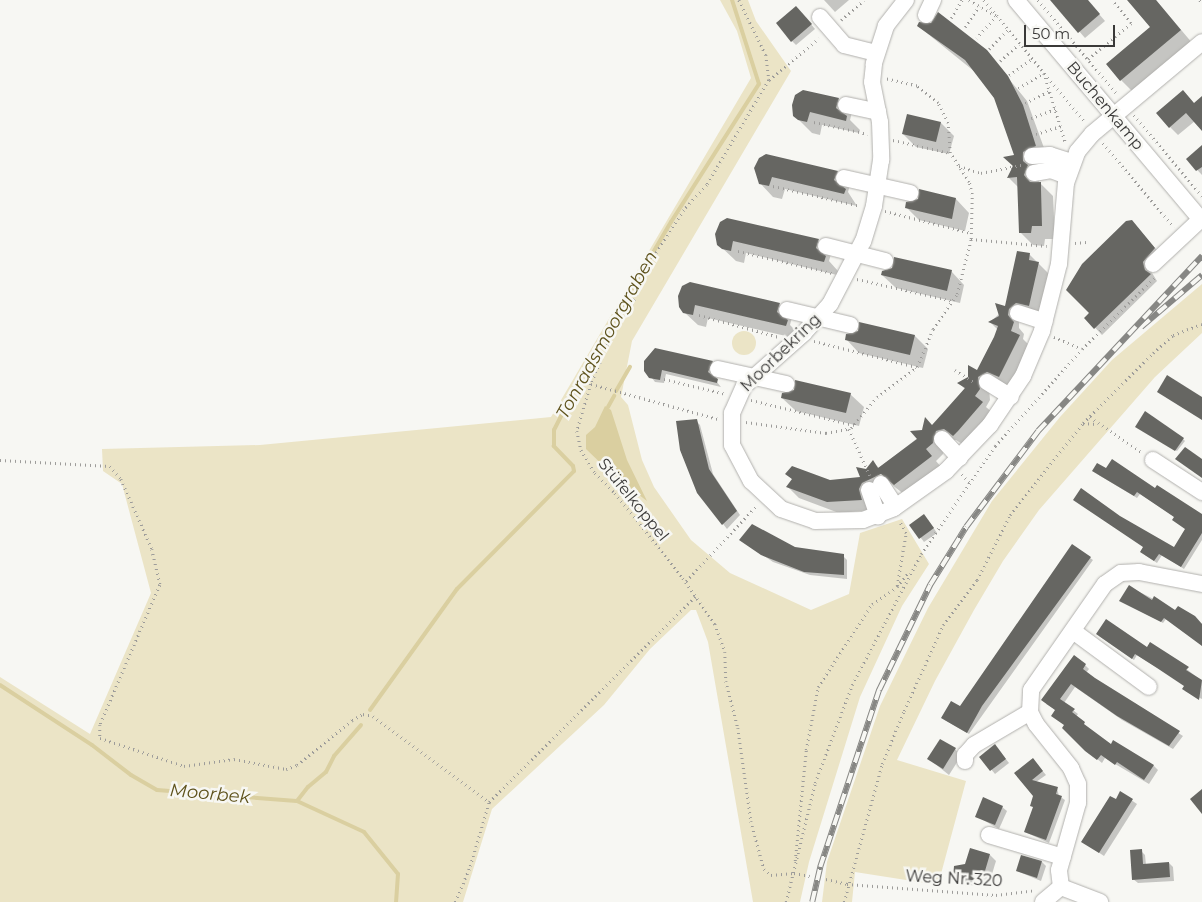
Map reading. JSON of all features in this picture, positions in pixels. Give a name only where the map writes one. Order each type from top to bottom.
[{"type":"street","name":"Moorbekring","points":[[906,0],[890,19],[876,53],[872,79],[878,112],[881,150],[878,185],[857,254],[840,289],[818,319],[754,377],[737,396],[730,420],[730,438],[737,458],[765,496],[787,512],[814,521],[841,523],[878,516],[894,508],[960,458],[1011,397],[1026,371],[1043,327],[1061,248],[1071,165]]},
{"type":"street","name":"Buchenkamp","points":[[1016,0],[1199,217]]},
{"type":"street","points":[[820,17],[844,45],[876,53]]},
{"type":"street","points":[[1034,173],[1071,165],[1094,133],[1202,42]]},
{"type":"street","points":[[846,104],[878,112]]},
{"type":"street","points":[[1032,156],[1050,154],[1071,165]]},
{"type":"street","points":[[844,178],[910,193]]},
{"type":"street","points":[[1156,269],[1199,217]]},
{"type":"street","points":[[826,246],[885,262]]},
{"type":"street","points":[[787,310],[818,319],[850,325]]},
{"type":"street","points":[[1018,313],[1043,327]]},
{"type":"street","points":[[718,369],[786,384]]},
{"type":"street","points":[[987,382],[1011,397]]},
{"type":"street","points":[[942,439],[960,458]]},
{"type":"street","points":[[1153,460],[1202,492]]},
{"type":"street","points":[[878,516],[875,487],[894,508]]},
{"type":"street","points":[[1061,887],[1059,870],[1078,803],[1078,784],[1071,768],[1036,724],[1030,712],[1031,690],[1105,584],[1121,573],[1139,572],[1202,584]]},
{"type":"street","points":[[1074,630],[1149,687]]},
{"type":"street","points":[[964,761],[965,755],[974,745],[1030,712]]},
{"type":"street","points":[[989,834],[1063,857]]},
{"type":"street","points":[[1043,902],[1061,887]]},
{"type":"street","points":[[1061,887],[1100,902]]},
{"type":"path","points":[[738,0],[766,56],[768,80]]},
{"type":"path","points":[[951,18],[962,0]]},
{"type":"path","points":[[969,0],[997,16]]},
{"type":"path","points":[[984,0],[1019,44],[1179,232],[1188,231]]},
{"type":"path","points":[[1075,70],[1131,23],[1112,0]]},
{"type":"path","points":[[965,27],[979,6]]},
{"type":"path","points":[[977,38],[997,16]]},
{"type":"path","points":[[989,49],[1008,29]]},
{"type":"path","points":[[1000,61],[1019,44]]},
{"type":"path","points":[[768,80],[802,52]]},
{"type":"path","points":[[1009,75],[1032,58]]},
{"type":"path","points":[[1018,88],[1044,73]]},
{"type":"path","points":[[1044,73],[1071,165]]},
{"type":"path","points":[[592,384],[642,400],[730,420],[826,433],[849,429],[877,397],[917,366],[933,329],[957,294],[971,239],[972,194],[959,166],[950,153],[948,123],[938,103],[918,86],[904,81],[872,79]]},
{"type":"path","name":"Stüfelkoppel","points":[[768,80],[708,185],[684,210],[653,258],[635,299],[612,335],[579,420],[581,450],[595,473],[615,493],[685,581],[715,624],[725,652],[726,680],[738,728],[751,821],[760,860],[771,875],[794,873]]},
{"type":"path","points":[[1025,103],[1050,91]]},
{"type":"path","points":[[1031,118],[1056,109]]},
{"type":"path","points":[[1036,134],[1061,126]]},
{"type":"path","points":[[959,166],[982,173],[997,169]]},
{"type":"path","points":[[971,239],[1061,248],[1086,242]]},
{"type":"path","points":[[786,902],[815,783],[852,685],[913,567],[977,468],[1082,349],[1156,269]]},
{"type":"path","points":[[699,315],[917,366]]},
{"type":"path","points":[[844,902],[847,884],[882,764],[943,626],[977,580],[1010,515],[1083,423],[1166,340],[1180,330],[1202,324]]},
{"type":"path","points":[[1043,327],[1082,349]]},
{"type":"path","points":[[664,380],[854,425]]},
{"type":"path","points":[[1090,416],[1096,424],[1153,460]]},
{"type":"path","points":[[1083,423],[1096,424]]},
{"type":"path","points":[[849,429],[864,466]]},
{"type":"path","points":[[0,460],[110,466],[121,479],[152,549],[160,585],[100,725],[100,738],[184,766],[234,759],[286,769],[297,765],[352,720],[363,714],[373,716],[489,802]]},
{"type":"path","points":[[685,581],[765,496]]},
{"type":"path","points":[[894,508],[906,533],[897,587]]},
{"type":"path","points":[[794,873],[806,750],[818,687],[872,604],[897,587],[913,567]]},
{"type":"path","points":[[455,902],[470,866],[489,802],[695,597]]},
{"type":"path","points":[[794,873],[810,876]]},
{"type":"path","name":"Weg Nr. 320","points":[[826,879],[847,884],[996,894],[1061,887]]},
{"type":"shaded area","points":[[720,0],[748,0],[756,21],[791,71],[632,341],[621,397],[628,405],[642,460],[654,487],[691,540],[730,573],[811,610],[849,594],[860,533],[902,519],[929,564],[902,606],[860,697],[809,862],[800,902],[753,902],[708,642],[696,610],[691,610],[650,649],[604,705],[492,809],[463,902],[0,902],[0,677],[90,734],[151,593],[122,484],[103,471],[102,449],[260,445],[551,417],[751,78],[737,31]]},
{"type":"shaded area","points":[[1202,284],[1202,333],[1155,377],[1039,510],[1003,561],[974,610],[935,681],[897,760],[966,781],[938,885],[855,872],[852,902],[822,902],[827,862],[880,706],[928,608],[992,501],[1060,417],[1112,360]]},
{"type":"shaded area","points":[[744,331],[753,334],[756,343],[753,352],[744,355],[735,352],[732,343],[735,334]]},
{"type":"shaded area","points":[[605,406],[611,410],[627,460],[647,501],[613,475],[586,449],[586,435],[595,427]]},
{"type":"building","points":[[1050,0],[1088,0],[1100,14],[1078,33]]},
{"type":"building","points":[[1127,0],[1156,0],[1181,30],[1120,81],[1106,64],[1150,27]]},
{"type":"building","points":[[796,6],[812,24],[791,42],[776,23]]},
{"type":"building","points":[[938,12],[987,50],[1008,76],[1023,105],[1036,146],[1023,152],[1023,161],[1028,165],[1024,175],[1030,182],[1041,182],[1042,226],[1032,226],[1031,233],[1019,233],[1017,177],[1007,178],[1013,166],[1003,157],[1014,155],[994,98],[965,60],[917,26],[919,22],[931,23]]},
{"type":"building","points":[[803,90],[839,98],[836,108],[847,116],[846,121],[810,112],[807,122],[798,120],[793,116],[792,105],[795,95]]},
{"type":"building","points":[[1183,90],[1194,103],[1202,96],[1202,131],[1186,113],[1169,128],[1156,113]]},
{"type":"building","points":[[907,114],[941,122],[936,142],[902,134]]},
{"type":"building","points":[[1202,145],[1202,167],[1196,171],[1186,159]]},
{"type":"building","points":[[766,154],[838,171],[834,180],[846,189],[844,194],[772,177],[769,186],[759,184],[754,168],[759,158]]},
{"type":"building","points":[[919,189],[956,198],[952,219],[905,208],[906,202],[918,199]]},
{"type":"building","points":[[727,218],[819,239],[816,248],[826,256],[824,262],[733,241],[731,251],[722,249],[717,245],[715,234],[720,222]]},
{"type":"building","points":[[1132,220],[1155,248],[1143,262],[1145,270],[1151,274],[1094,329],[1084,318],[1089,313],[1066,290],[1082,264],[1126,221]]},
{"type":"building","points":[[1017,251],[1030,253],[1029,260],[1039,262],[1029,306],[1016,303],[1009,309],[1008,315],[1014,322],[1011,331],[1020,335],[999,377],[987,372],[978,377],[980,389],[975,396],[983,402],[958,431],[953,436],[944,429],[936,431],[933,443],[926,449],[932,456],[894,485],[881,474],[862,483],[859,489],[862,500],[827,502],[786,487],[792,479],[785,474],[792,466],[830,480],[860,477],[856,467],[866,469],[873,460],[878,468],[917,439],[910,431],[922,430],[925,417],[932,425],[965,388],[957,383],[968,377],[968,365],[977,370],[994,337],[998,326],[988,322],[999,316],[995,303],[1005,306]]},
{"type":"building","points":[[894,257],[952,270],[947,291],[881,275],[882,271],[892,268]]},
{"type":"building","points":[[690,282],[780,303],[777,312],[788,320],[786,326],[695,305],[693,315],[683,313],[679,307],[678,296],[682,286]]},
{"type":"building","points":[[859,322],[915,335],[910,355],[845,340],[846,334],[858,331]]},
{"type":"building","points":[[655,348],[713,361],[708,372],[718,379],[717,383],[662,370],[660,380],[649,378],[644,371],[644,361]]},
{"type":"building","points":[[1167,375],[1202,397],[1202,420],[1157,392]]},
{"type":"building","points":[[795,380],[851,393],[846,413],[781,398],[782,393],[794,390]]},
{"type":"building","points":[[1145,411],[1184,438],[1175,451],[1135,427]]},
{"type":"building","points":[[697,419],[709,469],[737,511],[722,525],[697,493],[680,450],[676,421]]},
{"type":"building","points":[[1185,447],[1202,459],[1202,478],[1175,459]]},
{"type":"building","points":[[1112,459],[1155,488],[1157,485],[1202,514],[1202,533],[1181,567],[1159,554],[1154,561],[1140,552],[1143,547],[1073,500],[1081,488],[1120,516],[1174,547],[1185,529],[1172,520],[1174,517],[1137,492],[1134,496],[1092,471],[1097,463],[1106,468]]},
{"type":"building","points":[[924,514],[934,528],[919,539],[909,525]]},
{"type":"building","points":[[752,524],[795,547],[844,554],[844,575],[804,572],[761,555],[739,540]]},
{"type":"building","points":[[1072,544],[1091,557],[982,706],[967,733],[941,718],[951,701],[960,706]]},
{"type":"building","points":[[1129,585],[1152,600],[1154,596],[1175,610],[1178,606],[1195,616],[1202,624],[1202,646],[1164,618],[1161,622],[1119,601]]},
{"type":"building","points":[[1106,619],[1147,647],[1150,642],[1189,667],[1186,670],[1202,680],[1199,700],[1182,689],[1184,686],[1157,668],[1135,654],[1132,659],[1096,634]]},
{"type":"building","points":[[1074,655],[1086,664],[1083,669],[1095,678],[1180,731],[1169,746],[1117,716],[1071,684],[1060,699],[1075,709],[1072,712],[1085,722],[1084,724],[1111,744],[1113,740],[1154,765],[1144,780],[1117,762],[1115,765],[1101,755],[1097,760],[1085,751],[1062,728],[1064,725],[1051,716],[1055,710],[1041,700]]},
{"type":"building","points":[[940,739],[956,748],[943,769],[927,759]]},
{"type":"building","points":[[995,744],[1006,759],[990,771],[979,757]]},
{"type":"building","points":[[1033,758],[1043,771],[1032,780],[1058,787],[1056,794],[1062,796],[1046,840],[1024,832],[1033,807],[1030,806],[1033,796],[1014,773]]},
{"type":"building","points":[[1202,789],[1202,814],[1190,799]]},
{"type":"building","points":[[1120,791],[1133,799],[1099,853],[1081,842],[1110,796],[1116,799]]},
{"type":"building","points":[[983,797],[1003,806],[995,825],[975,817]]},
{"type":"building","points":[[970,848],[990,854],[982,881],[953,878],[954,866],[965,864]]},
{"type":"building","points":[[1142,849],[1143,864],[1169,862],[1170,877],[1132,880],[1130,850]]},
{"type":"building","points":[[1021,855],[1042,861],[1037,878],[1016,871]]},
{"type":"waterway","name":"Tonradsmoorgraben","points":[[370,710],[457,589],[574,471],[573,466],[554,446],[554,430],[585,369],[671,222],[759,84],[732,0]]},
{"type":"waterway","points":[[616,391],[630,367]]},
{"type":"waterway","points":[[608,407],[614,396]]},
{"type":"waterway","name":"Moorbek","points":[[0,685],[92,745],[131,775],[157,790],[297,801],[364,832],[398,874],[396,902]]},
{"type":"waterway","name":"Tonradsmoorgraben","points":[[297,801],[308,787],[326,772],[334,756],[361,725]]},
{"type":"railway","points":[[812,902],[820,867],[879,690],[930,585],[966,527],[1038,431],[1202,256]]},
{"type":"railway","points":[[1141,327],[1202,275]]}]
